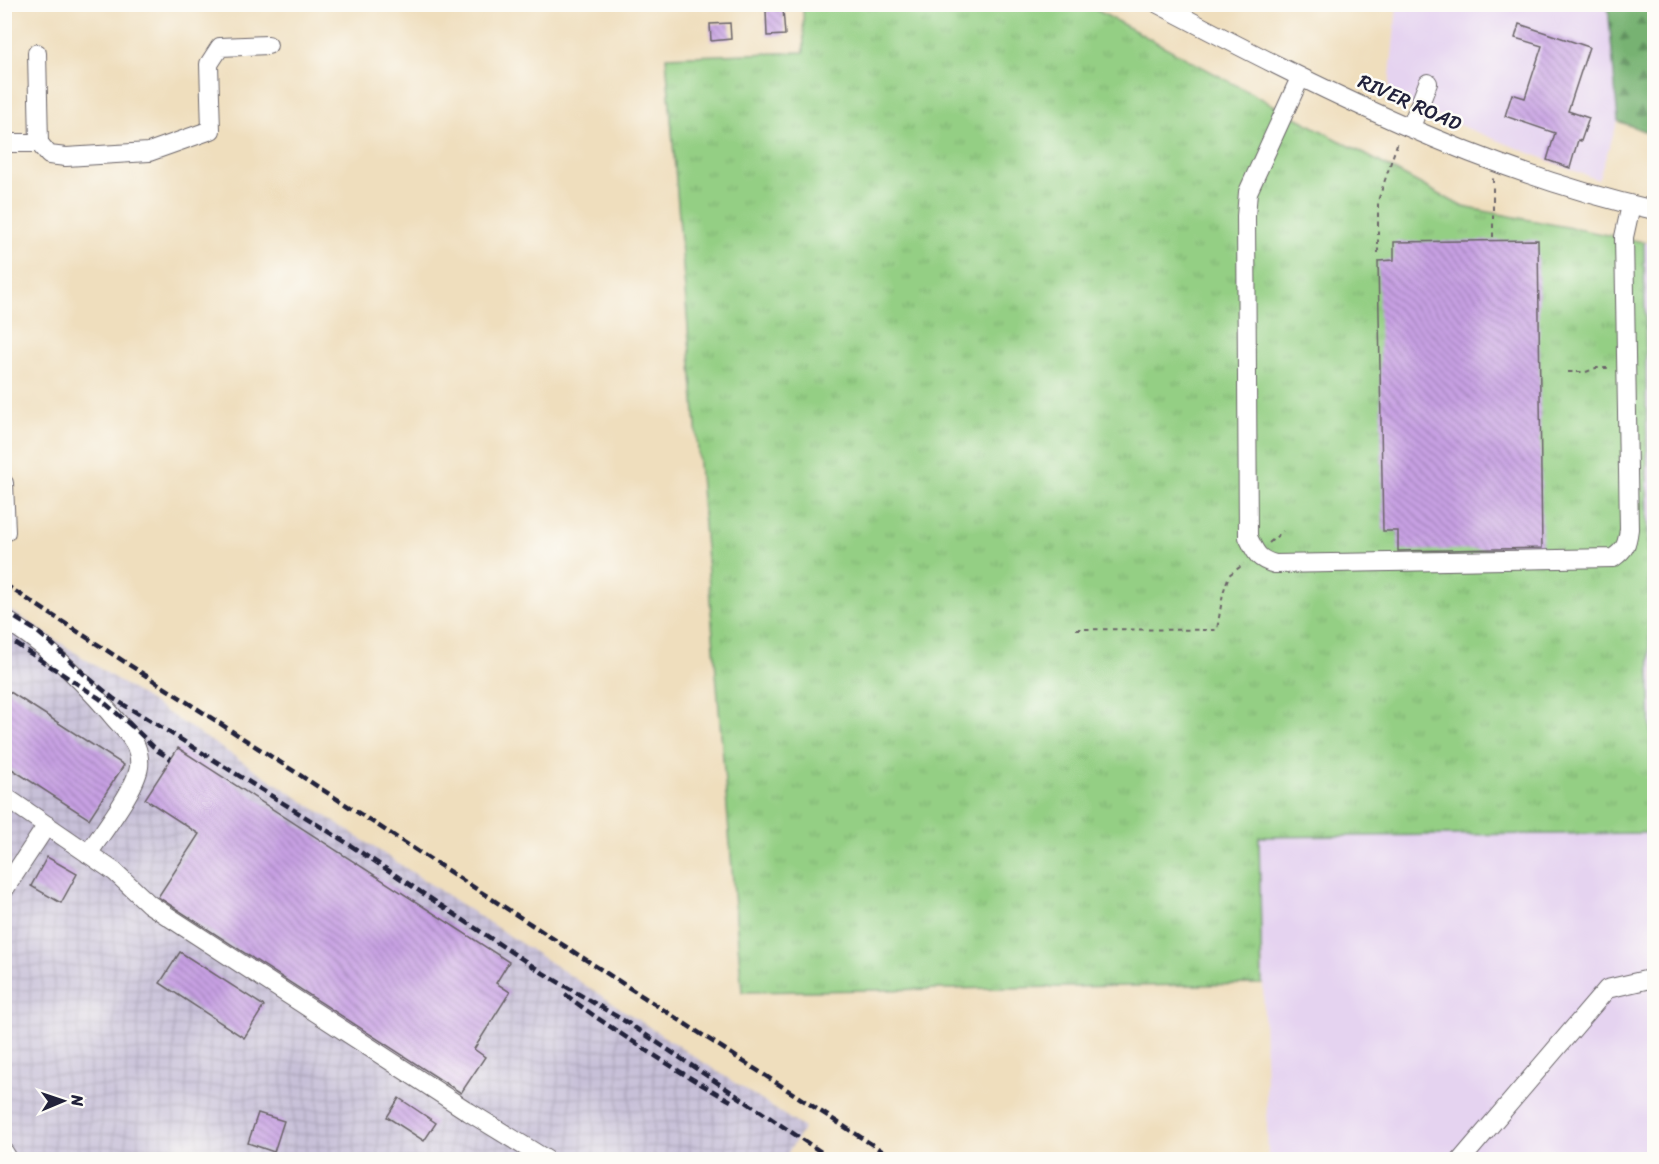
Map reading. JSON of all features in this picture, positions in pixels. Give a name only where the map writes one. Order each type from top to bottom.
[{"type":"street","name":"RIVER ROAD","points":[[1158,4],[1300,78],[1493,162],[1548,181],[1654,210]]},
{"type":"street","points":[[36,53],[39,143],[49,155],[66,157],[149,152],[212,130],[209,64],[220,47],[268,45]]},
{"type":"street","points":[[1300,78],[1248,192],[1246,216],[1248,537],[1257,555],[1263,560],[1275,564],[1613,558],[1621,552],[1628,542],[1629,529],[1624,237],[1631,205]]},
{"type":"street","points":[[1407,126],[1428,83]]},
{"type":"street","points":[[4,143],[39,143]]},
{"type":"street","points":[[4,483],[6,531]]},
{"type":"street","points":[[4,619],[27,632],[56,656],[103,705],[134,741],[138,750],[139,769],[136,778],[88,854]]},
{"type":"street","points":[[4,796],[116,872],[148,904],[547,1160]]},
{"type":"street","points":[[4,890],[47,825]]},
{"type":"street","points":[[1461,1160],[1607,989],[1654,978]]},
{"type":"street","points":[[4,1152],[9,1160]]},
{"type":"path","points":[[1378,253],[1378,201],[1407,126]]},
{"type":"path","points":[[1493,162],[1493,237]]},
{"type":"path","points":[[1568,372],[1586,372],[1606,367],[1627,373]]},
{"type":"path","points":[[1076,629],[1217,630],[1223,593],[1229,575],[1257,555],[1283,531]]},
{"type":"shaded area","points":[[1397,5],[1608,5],[1618,121],[1598,180],[1388,97]]},
{"type":"shaded area","points":[[1644,242],[1654,244],[1654,1159],[1268,1159],[1259,837],[1652,833]]},
{"type":"shaded area","points":[[4,606],[804,1128],[784,1159],[5,1159]]},
{"type":"green space","points":[[803,5],[1087,5],[1463,207],[1644,242],[1652,833],[1259,837],[1262,984],[742,992],[666,57],[804,52]]},
{"type":"green space","points":[[1608,5],[1654,5],[1654,135],[1618,121]]},
{"type":"building","points":[[783,9],[785,35],[767,36],[766,10]]},
{"type":"building","points":[[730,23],[731,39],[711,41],[710,24]]},
{"type":"building","points":[[1519,24],[1589,47],[1568,111],[1589,118],[1581,141],[1578,140],[1570,168],[1547,160],[1555,133],[1505,116],[1512,94],[1525,98],[1542,46],[1515,38]]},
{"type":"building","points":[[1538,240],[1542,548],[1398,551],[1398,531],[1383,531],[1378,261],[1394,260],[1394,242]]},
{"type":"building","points":[[4,688],[124,765],[89,819],[4,764]]},
{"type":"building","points":[[178,748],[509,962],[496,983],[510,992],[474,1049],[485,1057],[461,1093],[158,897],[199,834],[145,799]]},
{"type":"building","points":[[47,857],[77,874],[61,903],[31,886]]},
{"type":"building","points":[[180,952],[264,1006],[244,1038],[160,983]]},
{"type":"building","points":[[399,1098],[436,1123],[424,1141],[387,1117]]},
{"type":"building","points":[[258,1113],[284,1121],[274,1152],[248,1143]]},
{"type":"railway","points":[[4,584],[896,1160]]},
{"type":"railway","points":[[4,611],[35,630],[114,699],[347,843],[543,973],[628,1023],[833,1160]]},
{"type":"railway","points":[[4,636],[99,698],[134,728]]},
{"type":"railway","points":[[128,722],[158,751],[171,759]]},
{"type":"railway","points":[[565,994],[594,1016],[731,1101]]}]
